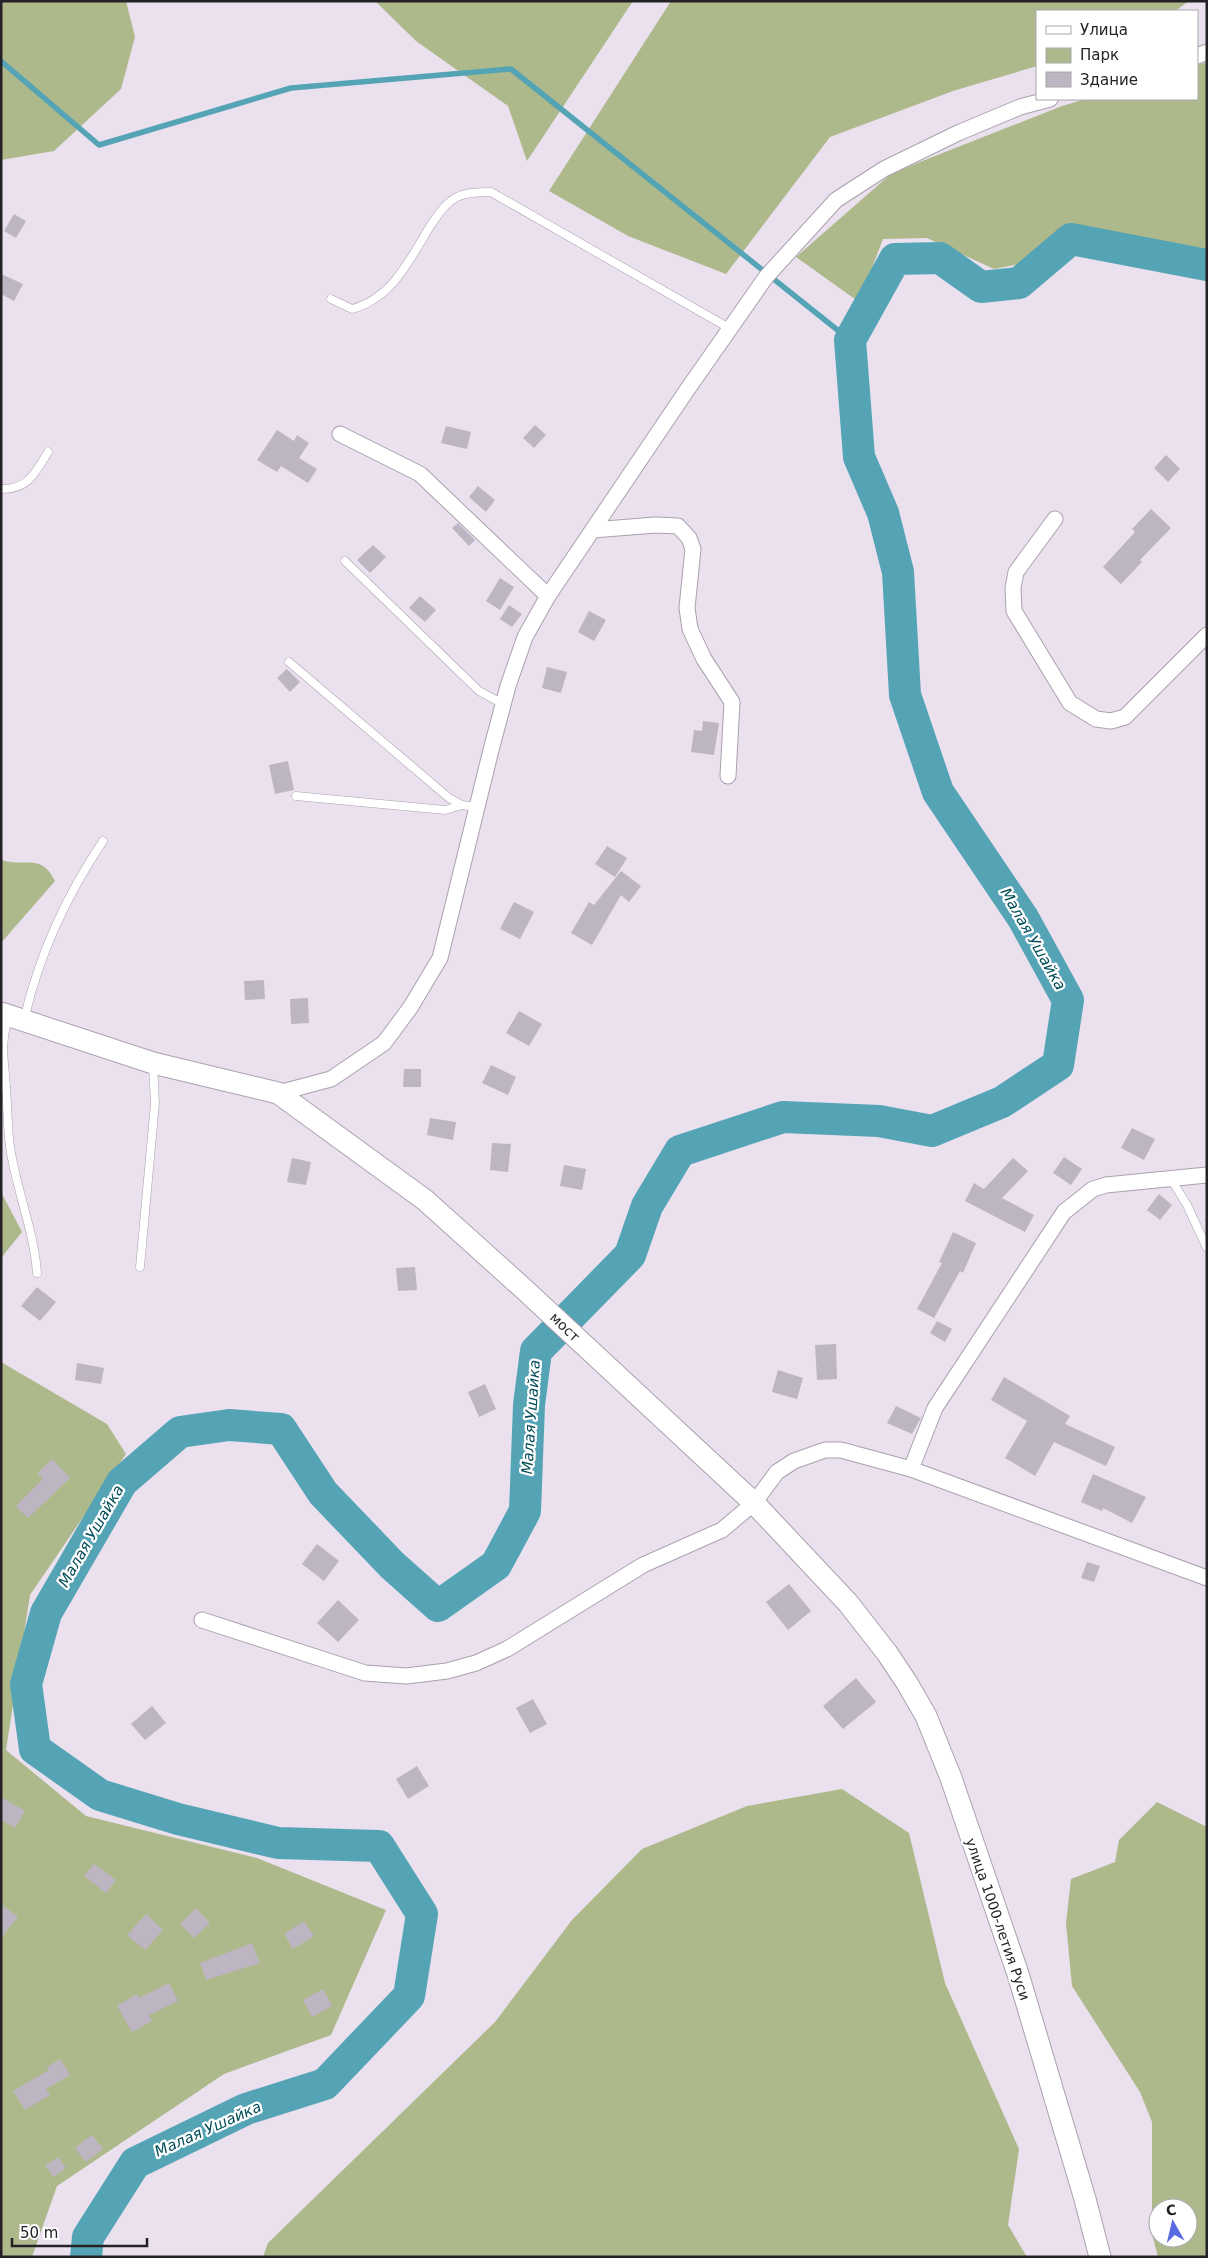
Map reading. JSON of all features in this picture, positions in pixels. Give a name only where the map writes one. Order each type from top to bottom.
[{"type":"street","points":[[11,1017],[153,1063],[278,1093],[331,1079],[384,1043],[410,1008],[440,958],[469,806],[525,637],[548,596],[729,328],[766,277],[836,200],[884,169],[958,133],[1020,107],[1046,100]]},
{"type":"street","points":[[340,434],[420,474],[548,596]]},
{"type":"street","points":[[1055,520],[1016,572],[1013,588],[1014,612],[1070,703],[1096,719],[1111,721],[1125,716],[1207,635]]},
{"type":"street","points":[[593,530],[655,525],[678,526],[689,538],[693,549],[687,608],[690,629],[704,659],[732,702],[728,776]]},
{"type":"street","name":"мост","points":[[278,1093],[425,1200],[525,1290],[754,1503]]},
{"type":"street","points":[[912,1469],[935,1408],[1064,1212],[1093,1189],[1106,1185],[1207,1175]]},
{"type":"street","points":[[202,1620],[364,1672],[406,1676],[447,1671],[476,1663],[508,1649],[643,1565],[722,1530],[754,1503],[777,1472],[794,1461],[825,1450],[841,1450],[912,1469],[1207,1578]]},
{"type":"street","name":"улица 1000-летия Руси","points":[[754,1503],[848,1603],[887,1653],[926,1716],[951,1778],[1018,1974],[1085,2199],[1100,2257]]},
{"type":"lane","points":[[331,299],[352,309],[366,306],[388,289],[400,275],[441,209],[458,197],[474,193],[492,192],[729,328]]},
{"type":"lane","points":[[1,489],[10,490],[30,481],[48,452]]},
{"type":"lane","points":[[345,561],[479,691],[503,704]]},
{"type":"lane","points":[[289,662],[449,798],[469,806]]},
{"type":"lane","points":[[296,796],[445,810],[469,806]]},
{"type":"lane","points":[[37,1273],[35,1248],[11,1153],[2,1038],[11,1017],[31,991],[46,945],[82,872],[103,841]]},
{"type":"lane","points":[[140,1267],[155,1102],[153,1063]]},
{"type":"lane","points":[[1171,1179],[1187,1205],[1207,1248]]},
{"type":"green space","points":[[1,1],[126,1],[135,37],[121,89],[54,151],[1,160]]},
{"type":"green space","points":[[375,1],[633,1],[527,161],[508,106],[416,41]]},
{"type":"green space","points":[[671,1],[1189,1],[1176,10],[1036,10],[1036,66],[953,91],[830,137],[726,274],[628,236],[549,191]]},
{"type":"green space","points":[[1207,62],[1207,252],[1065,226],[1025,263],[994,269],[927,238],[883,239],[859,302],[796,257],[892,173],[1062,106],[1083,100],[1198,100],[1198,65]]},
{"type":"green space","points":[[1,860],[38,864],[50,872],[55,881],[1,943]]},
{"type":"green space","points":[[1,1192],[22,1232],[1,1258]]},
{"type":"green space","points":[[1,1362],[107,1424],[126,1454],[30,1595],[6,1750],[86,1816],[257,1858],[386,1910],[331,2035],[224,2074],[57,2186],[32,2257],[1,2257]]},
{"type":"green space","points":[[842,1789],[909,1833],[945,1983],[1019,2149],[1008,2225],[1027,2257],[263,2257],[268,2243],[495,2022],[572,1920],[642,1849],[747,1806]]},
{"type":"green space","points":[[1157,1802],[1207,1827],[1207,2257],[1158,2257],[1156,2248],[1198,2248],[1198,2198],[1152,2198],[1152,2122],[1140,2092],[1072,1986],[1066,1923],[1071,1879],[1115,1862],[1119,1840]]},
{"type":"building","points":[[14,214],[26,221],[16,238],[4,231]]},
{"type":"building","points":[[1,274],[23,284],[14,301],[1,294]]},
{"type":"building","points":[[535,425],[546,435],[534,448],[523,438]]},
{"type":"building","points":[[446,426],[471,432],[467,449],[441,443]]},
{"type":"building","points":[[277,430],[294,441],[297,435],[309,443],[299,458],[317,469],[308,483],[281,466],[277,472],[257,460]]},
{"type":"building","points":[[1166,455],[1180,469],[1168,482],[1154,468]]},
{"type":"building","points":[[478,486],[495,500],[486,512],[469,497]]},
{"type":"building","points":[[1151,509],[1171,528],[1140,560],[1142,562],[1121,584],[1103,567],[1135,532],[1132,529]]},
{"type":"building","points":[[458,523],[475,540],[469,546],[452,528]]},
{"type":"building","points":[[373,545],[386,557],[370,573],[357,560]]},
{"type":"building","points":[[500,578],[514,587],[500,610],[486,601]]},
{"type":"building","points":[[420,596],[436,610],[425,622],[409,608]]},
{"type":"building","points":[[509,605],[522,614],[512,627],[500,619]]},
{"type":"building","points":[[589,611],[606,620],[594,641],[578,632]]},
{"type":"building","points":[[547,667],[567,672],[561,693],[542,688]]},
{"type":"building","points":[[287,669],[300,682],[290,692],[277,678]]},
{"type":"building","points":[[703,721],[719,723],[714,755],[691,752],[694,730],[702,731]]},
{"type":"building","points":[[288,761],[294,790],[275,794],[269,765]]},
{"type":"building","points":[[607,846],[627,858],[615,877],[595,864]]},
{"type":"building","points":[[621,871],[641,886],[629,902],[621,895],[592,945],[571,933],[589,902],[594,905]]},
{"type":"building","points":[[514,902],[534,912],[520,939],[500,929]]},
{"type":"building","points":[[264,980],[265,999],[245,1000],[244,981]]},
{"type":"building","points":[[308,998],[309,1023],[291,1024],[290,999]]},
{"type":"building","points":[[519,1011],[542,1024],[529,1046],[506,1033]]},
{"type":"building","points":[[491,1065],[516,1077],[508,1095],[482,1083]]},
{"type":"building","points":[[404,1069],[421,1069],[421,1087],[403,1087]]},
{"type":"building","points":[[430,1118],[456,1122],[453,1140],[427,1135]]},
{"type":"building","points":[[1132,1128],[1155,1139],[1144,1160],[1121,1148]]},
{"type":"building","points":[[492,1143],[511,1144],[508,1172],[490,1170]]},
{"type":"building","points":[[1064,1157],[1082,1169],[1071,1185],[1053,1173]]},
{"type":"building","points":[[292,1158],[311,1162],[306,1185],[287,1182]]},
{"type":"building","points":[[1013,1158],[1028,1171],[1002,1198],[1034,1215],[1025,1232],[965,1201],[974,1183],[984,1189]]},
{"type":"building","points":[[564,1165],[586,1169],[582,1190],[560,1186]]},
{"type":"building","points":[[1159,1194],[1172,1205],[1160,1220],[1147,1210]]},
{"type":"building","points":[[953,1232],[976,1243],[963,1273],[960,1271],[934,1318],[917,1309],[942,1263],[939,1262]]},
{"type":"building","points":[[415,1267],[417,1290],[398,1291],[396,1268]]},
{"type":"building","points":[[37,1287],[56,1302],[40,1321],[21,1306]]},
{"type":"building","points":[[937,1321],[952,1329],[945,1342],[930,1333]]},
{"type":"building","points":[[836,1344],[837,1379],[817,1380],[815,1345]]},
{"type":"building","points":[[77,1363],[104,1368],[101,1384],[75,1380]]},
{"type":"building","points":[[778,1370],[803,1378],[797,1399],[772,1392]]},
{"type":"building","points":[[1004,1377],[1070,1416],[1065,1424],[1115,1447],[1106,1466],[1054,1442],[1035,1476],[1005,1458],[1027,1421],[991,1400]]},
{"type":"building","points":[[485,1384],[496,1409],[479,1417],[468,1392]]},
{"type":"building","points":[[896,1406],[921,1418],[912,1434],[887,1423]]},
{"type":"building","points":[[52,1459],[70,1478],[28,1518],[16,1506],[43,1479],[37,1473]]},
{"type":"building","points":[[1093,1474],[1146,1497],[1132,1523],[1103,1508],[1102,1511],[1081,1502]]},
{"type":"building","points":[[317,1544],[339,1561],[324,1581],[302,1564]]},
{"type":"building","points":[[1087,1562],[1100,1566],[1094,1582],[1081,1578]]},
{"type":"building","points":[[789,1584],[811,1611],[788,1630],[766,1602]]},
{"type":"building","points":[[338,1600],[359,1620],[338,1642],[317,1623]]},
{"type":"building","points":[[856,1678],[876,1702],[843,1729],[823,1706]]},
{"type":"building","points":[[533,1699],[547,1724],[530,1733],[516,1708]]},
{"type":"building","points":[[152,1706],[166,1723],[145,1740],[131,1724]]},
{"type":"building","points":[[417,1766],[429,1786],[408,1799],[396,1779]]},
{"type":"building","points":[[1,1797],[25,1811],[15,1828],[1,1820]]},
{"type":"building","points":[[94,1864],[116,1880],[106,1893],[84,1876]]},
{"type":"building","points":[[1,1904],[18,1917],[1,1938]]},
{"type":"building","points":[[196,1908],[210,1923],[194,1938],[180,1924]]},
{"type":"building","points":[[146,1914],[163,1930],[145,1950],[127,1935]]},
{"type":"building","points":[[304,1921],[314,1936],[293,1949],[284,1934]]},
{"type":"building","points":[[252,1943],[260,1963],[206,1980],[200,1963]]},
{"type":"building","points":[[169,1983],[178,2001],[149,2015],[152,2021],[132,2032],[117,2006],[137,1994],[139,1998]]},
{"type":"building","points":[[323,1989],[332,2006],[312,2017],[303,2000]]},
{"type":"building","points":[[60,2059],[70,2075],[46,2089],[50,2095],[25,2110],[13,2091],[49,2070],[47,2067]]},
{"type":"building","points":[[92,2135],[103,2149],[86,2162],[75,2148]]},
{"type":"building","points":[[58,2157],[66,2168],[54,2177],[45,2166]]},
{"type":"waterway","points":[[1,61],[99,145],[291,88],[511,69],[850,340]]},
{"type":"waterway","name":"Малая Ушайка","points":[[86,2257],[88,2237],[135,2163],[246,2109],[325,2084],[409,1996],[422,1914],[379,1846],[278,1843],[178,1819],[100,1795],[35,1749],[26,1684],[46,1613],[122,1482],[180,1432],[229,1425],[281,1429],[323,1493],[392,1565],[438,1606],[496,1565],[525,1511],[529,1405],[536,1351],[630,1255],[647,1206],[680,1151],[783,1117],[879,1121],[932,1131],[1002,1102],[1058,1065],[1068,1000],[1023,918],[938,792],[905,695],[898,572],[883,513],[859,457],[850,340],[895,259],[940,258],[981,287],[1019,283],[1071,239],[1207,265]]}]
